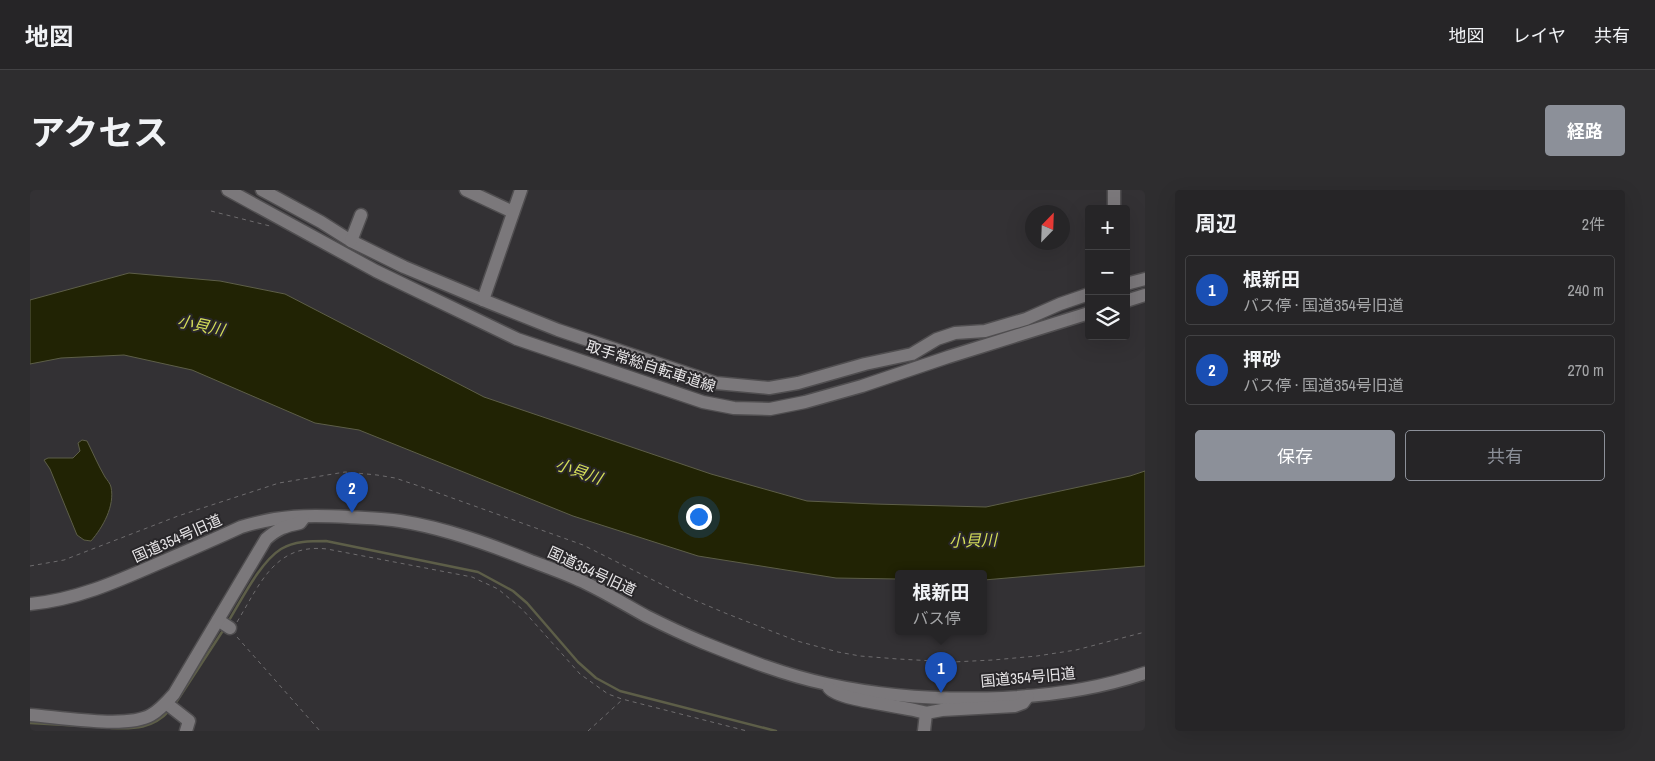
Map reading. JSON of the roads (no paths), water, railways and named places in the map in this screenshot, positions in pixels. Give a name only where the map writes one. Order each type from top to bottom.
[{"type":"street","name":"取手常総自転車道線","points":[[228,190],[376,272],[517,339],[703,402],[734,408],[770,409],[805,402],[862,386],[1085,314]]},
{"type":"street","points":[[262,190],[321,222],[351,242],[483,300],[558,330],[716,383],[769,388],[798,383],[865,364],[912,354],[937,339],[954,333],[986,331],[1026,319],[1086,295]]},
{"type":"street","points":[[466,190],[513,212]]},
{"type":"street","points":[[483,300],[521,190]]},
{"type":"street","points":[[1114,190],[1114,205]]},
{"type":"street","points":[[351,242],[361,215]]},
{"type":"street","points":[[1130,283],[1145,279]]},
{"type":"street","points":[[1130,300],[1145,296]]},
{"type":"street","points":[[30,715],[128,722],[151,715],[170,706],[174,694],[226,626],[241,578],[266,539],[275,531],[300,523],[306,516]]},
{"type":"street","name":"国道354号旧道","points":[[30,604],[68,598],[94,590],[119,581],[241,527],[280,517],[370,518],[400,521],[460,535],[495,546],[580,580],[668,627],[703,642],[826,684],[859,690],[929,697],[1028,696],[1102,686],[1145,673]]},
{"type":"street","points":[[826,684],[833,692],[845,696],[926,713],[942,710],[1015,706],[1023,703],[1028,696]]},
{"type":"street","points":[[170,706],[189,721],[186,731]]},
{"type":"street","points":[[924,731],[926,713]]},
{"type":"water","name":"小貝川","points":[[129,273],[220,281],[285,294],[484,397],[711,474],[807,501],[986,507],[1130,476],[1145,471],[1145,566],[987,580],[987,570],[895,570],[895,579],[836,578],[698,556],[573,516],[359,430],[315,423],[192,370],[124,355],[61,358],[30,364],[30,300]]},
{"type":"water","points":[[82,440],[87,441],[110,484],[112,494],[107,516],[91,541],[84,540],[77,535],[50,469],[44,460],[48,458],[73,458],[80,451],[78,443]]},
{"type":"waterway","points":[[228,622],[258,572],[273,555],[291,544],[326,541],[478,572],[513,591],[527,603],[578,662],[596,678],[620,691],[776,731]]},
{"type":"waterway","points":[[175,704],[224,629]]},
{"type":"waterway","points":[[111,728],[135,728],[150,724],[157,721],[170,710]]},
{"type":"waterway","points":[[30,723],[83,726]]},
{"type":"place","name":"押砂","points":[[352,513]]},
{"type":"place","name":"根新田","points":[[941,693]]}]
